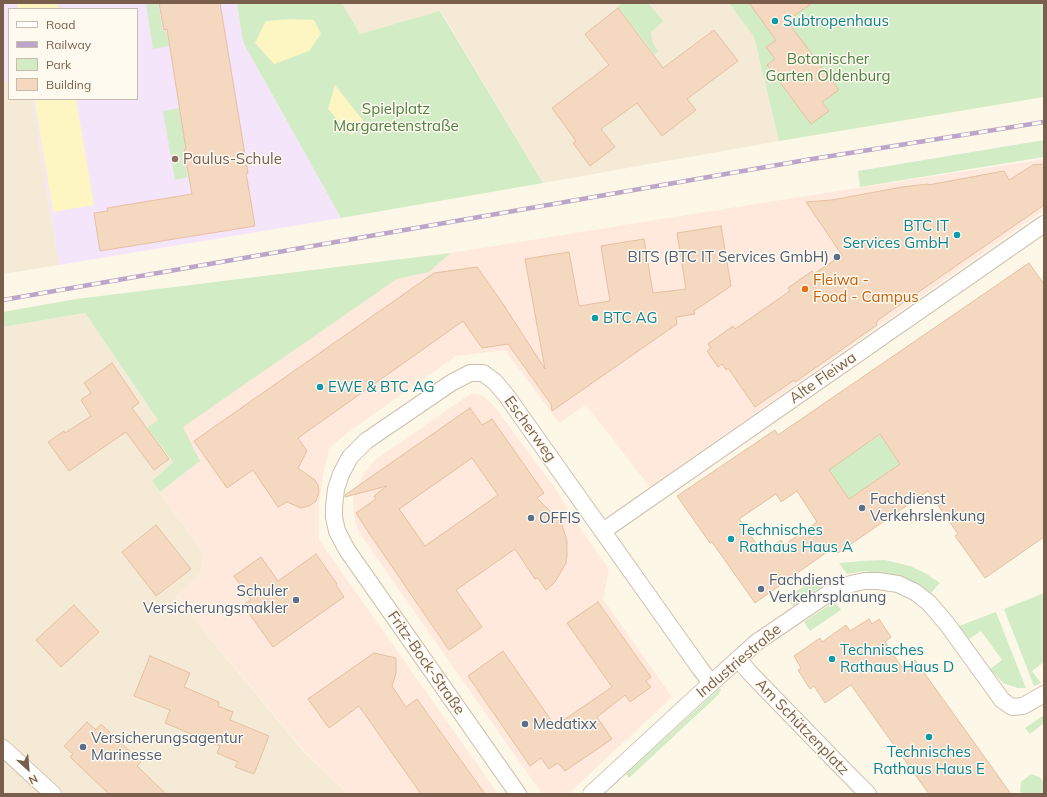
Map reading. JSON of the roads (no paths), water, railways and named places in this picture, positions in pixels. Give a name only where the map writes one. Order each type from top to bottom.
[{"type":"street","name":"Alte Fleiwa","points":[[603,531],[1044,224]]},
{"type":"street","name":"Escherweg","points":[[338,531],[334,517],[336,489],[341,474],[350,457],[366,441],[451,383],[470,373],[483,374],[495,382],[506,395],[698,667],[711,683]]},
{"type":"street","name":"Fritz-Bock-Straße","points":[[338,531],[346,550],[518,794]]},
{"type":"street","name":"Industriestraße","points":[[591,794],[757,642],[829,593],[851,584],[864,581],[878,581],[898,584],[915,592],[929,603],[947,624],[1002,700],[1012,708],[1024,706],[1044,694]]},
{"type":"street","name":"Am Schützenplatz","points":[[738,659],[868,794]]},
{"type":"street","points":[[3,748],[52,794]]},
{"type":"railway","points":[[3,300],[806,160],[1044,122]]},
{"type":"place","name":"Subtropenhaus","points":[[775,21]]},
{"type":"place","name":"Paulus-Schule","points":[[175,159]]},
{"type":"place","name":"BTC IT Services GmbH","points":[[957,235]]},
{"type":"place","name":"BITS (BTC IT Services GmbH)","points":[[837,257]]},
{"type":"place","name":"Fleiwa - Food - Campus","points":[[805,289]]},
{"type":"place","name":"BTC AG","points":[[595,318]]},
{"type":"place","name":"EWE & BTC AG","points":[[320,387]]},
{"type":"place","name":"Fachdienst Verkehrslenkung","points":[[862,508]]},
{"type":"place","name":"OFFIS","points":[[531,518]]},
{"type":"place","name":"Technisches Rathaus Haus A","points":[[731,539]]},
{"type":"place","name":"Fachdienst Verkehrsplanung","points":[[761,589]]},
{"type":"place","name":"Schuler Versicherungsmakler","points":[[296,600]]},
{"type":"place","name":"Technisches Rathaus Haus D","points":[[832,659]]},
{"type":"place","name":"Medatixx","points":[[525,724]]},
{"type":"place","name":"Technisches Rathaus Haus E","points":[[929,737]]},
{"type":"place","name":"Versicherungsagentur Marinesse","points":[[83,747]]},
{"type":"park label","name":"Botanischer Garten Oldenburg","points":[[828,68]]},
{"type":"park label","name":"Spielplatz Margaretenstraße","points":[[396,118]]}]
